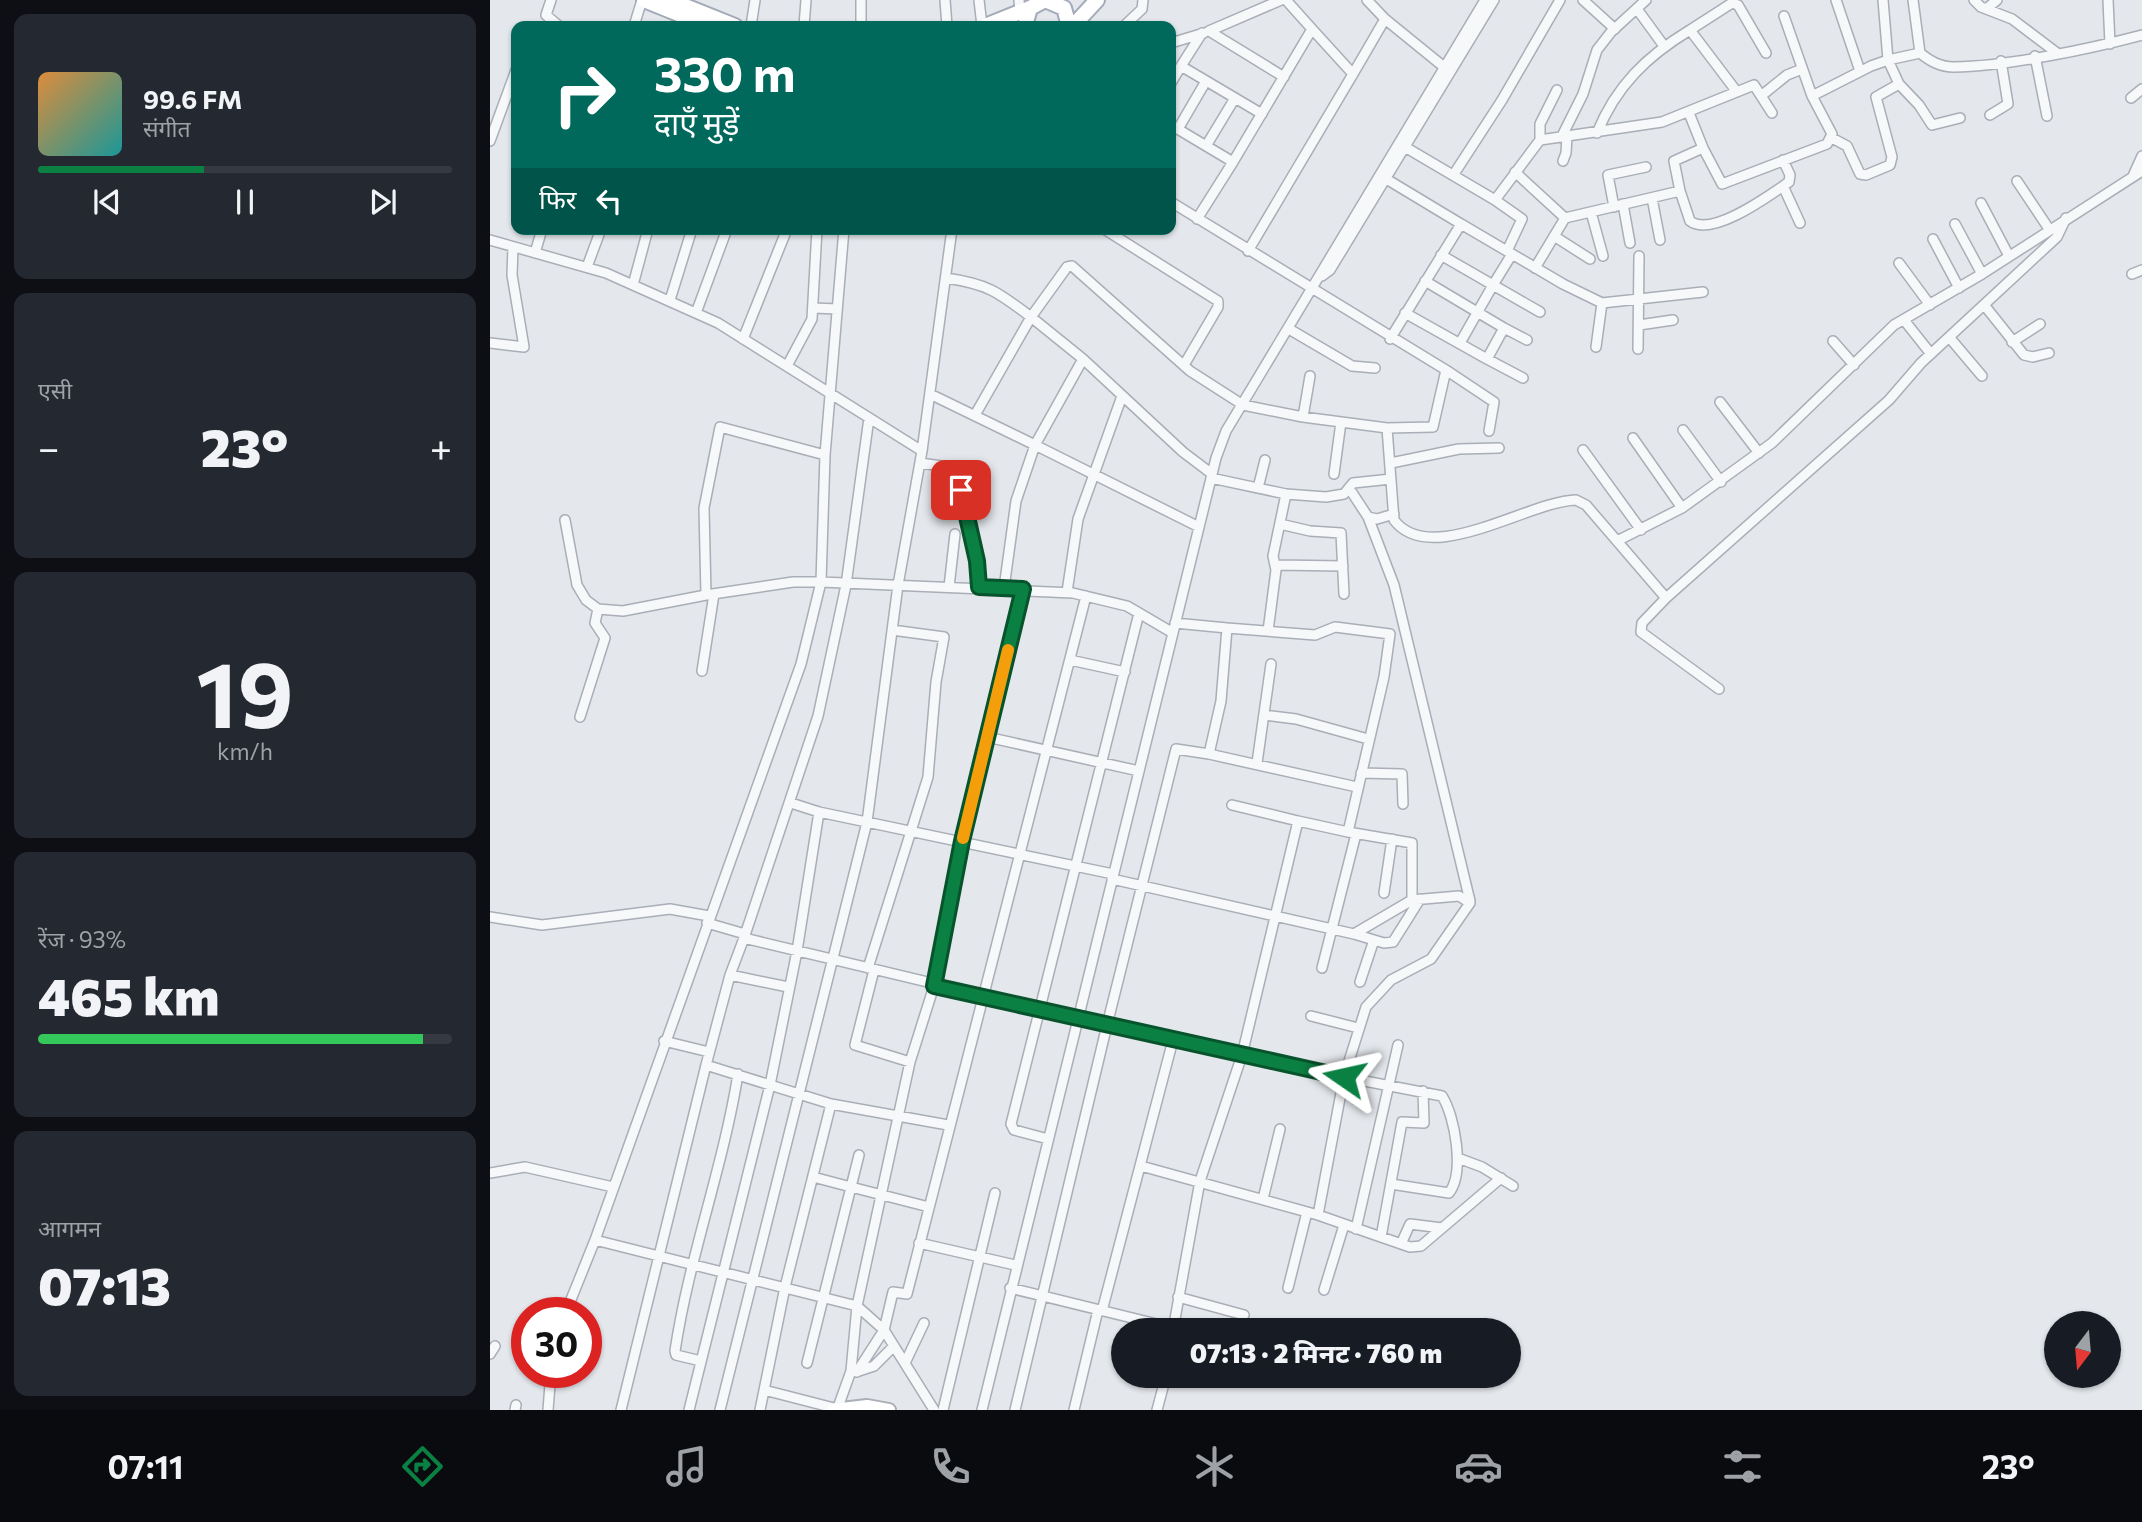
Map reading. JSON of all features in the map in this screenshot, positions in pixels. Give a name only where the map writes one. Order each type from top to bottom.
[{"type":"main road","points":[[643,0],[684,21]]},
{"type":"main road","points":[[670,0],[722,21]]},
{"type":"main road","points":[[1076,21],[1097,0]]},
{"type":"main road","points":[[994,21],[1031,4],[1059,4],[1068,14],[1070,21]]},
{"type":"main road","points":[[1026,21],[1031,4]]},
{"type":"main road","points":[[836,1410],[867,1406],[889,1410]]},
{"type":"street","points":[[551,0],[546,15],[553,21]]},
{"type":"street","points":[[636,21],[643,0]]},
{"type":"street","points":[[752,21],[755,0]]},
{"type":"street","points":[[804,21],[806,0]]},
{"type":"street","points":[[861,0],[861,21]]},
{"type":"street","points":[[945,0],[947,21]]},
{"type":"street","points":[[979,0],[982,21]]},
{"type":"street","points":[[1129,21],[1142,9],[1143,0]]},
{"type":"street","points":[[1176,41],[1206,32],[1281,0]]},
{"type":"street","points":[[1286,0],[1353,74]]},
{"type":"street","points":[[1367,0],[1385,19],[1444,67]]},
{"type":"street","points":[[982,1410],[1015,1265],[1211,476],[1226,431],[1383,177],[1485,0]]},
{"type":"street","points":[[1383,177],[1405,147],[1494,0]]},
{"type":"street","points":[[1454,174],[1502,100],[1560,0]]},
{"type":"street","points":[[1583,0],[1615,29]]},
{"type":"street","points":[[1563,161],[1566,153],[1564,136],[1583,94],[1597,50],[1646,0]]},
{"type":"street","points":[[1836,0],[1860,71]]},
{"type":"street","points":[[1883,0],[1888,60],[1899,84],[1919,105],[1932,125],[1960,118]]},
{"type":"street","points":[[1913,0],[1920,53],[1931,62],[1952,67],[2057,53],[2142,36]]},
{"type":"street","points":[[1973,0],[1986,9],[2012,19],[2057,53]]},
{"type":"street","points":[[1986,9],[1997,0]]},
{"type":"street","points":[[2108,0],[2110,44]]},
{"type":"street","points":[[1597,133],[1606,110],[1628,80],[1664,46],[1732,3],[1738,5],[1766,53]]},
{"type":"street","points":[[1637,9],[1664,46]]},
{"type":"street","points":[[1784,16],[1812,96],[1832,138],[1847,146],[1860,174],[1866,175],[1890,165],[1892,157],[1876,97],[1899,84]]},
{"type":"street","points":[[1248,251],[1385,19]]},
{"type":"street","points":[[1198,219],[1312,29]]},
{"type":"street","points":[[1690,30],[1737,92]]},
{"type":"street","points":[[1176,74],[1206,32]]},
{"type":"street","points":[[1206,32],[1284,77]]},
{"type":"street","points":[[1812,96],[1860,71],[1888,60],[1920,53]]},
{"type":"street","points":[[2035,56],[2046,116]]},
{"type":"street","points":[[1990,115],[2008,104],[2001,61]]},
{"type":"street","points":[[1181,66],[1262,114]]},
{"type":"street","points":[[1761,96],[1787,75],[1802,69]]},
{"type":"street","points":[[1176,124],[1206,81]]},
{"type":"street","points":[[490,141],[494,123],[511,82]]},
{"type":"street","points":[[1540,140],[1653,125],[1754,85],[1772,113]]},
{"type":"street","points":[[2131,98],[2142,89]]},
{"type":"street","points":[[1495,200],[1540,140],[1540,124],[1557,90]]},
{"type":"street","points":[[1206,146],[1235,98]]},
{"type":"street","points":[[1689,113],[1722,184],[1827,144],[1832,138]]},
{"type":"street","points":[[1176,128],[1233,162]]},
{"type":"street","points":[[1405,147],[1454,174],[1522,219],[1493,285],[1460,343]]},
{"type":"street","points":[[1703,148],[1674,161],[1690,221],[1702,225],[1751,208],[1783,186],[1790,179],[1783,160]]},
{"type":"street","points":[[2133,176],[2142,156]]},
{"type":"street","points":[[1630,243],[1608,175],[1646,167]]},
{"type":"street","points":[[1617,541],[1682,508],[1759,453],[1904,320],[1982,274],[2142,171]]},
{"type":"street","points":[[1515,172],[1564,218]]},
{"type":"street","points":[[1383,177],[1535,268],[1602,303],[1703,292]]},
{"type":"street","points":[[2017,181],[2049,229]]},
{"type":"street","points":[[1783,186],[1800,223]]},
{"type":"street","points":[[1535,268],[1564,218],[1680,191]]},
{"type":"street","points":[[1652,198],[1660,240]]},
{"type":"street","points":[[1981,203],[2009,256]]},
{"type":"street","points":[[1176,205],[1494,402],[1489,431]]},
{"type":"street","points":[[1591,212],[1603,256]]},
{"type":"street","points":[[1718,690],[1641,632],[1642,623],[1666,598],[1889,400],[1931,354],[2057,237],[2066,218]]},
{"type":"street","points":[[1390,339],[1461,224]]},
{"type":"street","points":[[1955,224],[1982,274]]},
{"type":"street","points":[[535,253],[540,235]]},
{"type":"street","points":[[587,267],[599,235]]},
{"type":"street","points":[[633,285],[646,235]]},
{"type":"street","points":[[670,300],[690,235]]},
{"type":"street","points":[[696,313],[725,235]]},
{"type":"street","points":[[743,339],[785,235]]},
{"type":"street","points":[[787,366],[809,328],[814,308],[817,235]]},
{"type":"street","points":[[572,1297],[595,1240],[801,664],[821,582],[825,455],[843,235]]},
{"type":"street","points":[[720,1410],[867,822],[898,585],[922,451],[951,235]]},
{"type":"street","points":[[1116,235],[1218,301],[1218,307],[1184,365]]},
{"type":"street","points":[[1553,236],[1590,259]]},
{"type":"street","points":[[1933,239],[1959,288]]},
{"type":"street","points":[[490,240],[587,267],[670,300],[743,339],[922,451]]},
{"type":"street","points":[[490,343],[524,347],[512,275],[513,247]]},
{"type":"street","points":[[1441,255],[1540,312]]},
{"type":"street","points":[[1638,349],[1639,256]]},
{"type":"street","points":[[1899,263],[1930,304]]},
{"type":"street","points":[[975,415],[1031,317],[1067,267],[1072,265],[1184,365],[1243,405],[1303,417],[1387,428],[1433,427],[1446,370]]},
{"type":"street","points":[[2132,274],[2142,270]]},
{"type":"street","points":[[946,278],[973,281],[996,290],[1083,359],[1211,476],[1286,494],[1326,497],[1344,494],[1353,483],[1391,478]]},
{"type":"street","points":[[1425,281],[1527,340]]},
{"type":"street","points":[[1596,347],[1602,303]]},
{"type":"street","points":[[1985,306],[2012,342],[2028,357],[2049,353]]},
{"type":"street","points":[[814,308],[837,309]]},
{"type":"street","points":[[1405,313],[1523,379]]},
{"type":"street","points":[[1639,324],[1673,320]]},
{"type":"street","points":[[1904,320],[1931,354]]},
{"type":"street","points":[[2012,342],[2040,324]]},
{"type":"street","points":[[1487,359],[1504,328]]},
{"type":"street","points":[[1289,329],[1352,366],[1375,369]]},
{"type":"street","points":[[1949,337],[1982,376]]},
{"type":"street","points":[[1833,341],[1854,365]]},
{"type":"street","points":[[1004,588],[1016,501],[1035,445],[1083,359]]},
{"type":"street","points":[[1303,417],[1310,376]]},
{"type":"street","points":[[930,394],[1199,527]]},
{"type":"street","points":[[1067,592],[1072,542],[1091,474],[1122,396]]},
{"type":"street","points":[[1720,402],[1759,453]]},
{"type":"street","points":[[621,1410],[730,975],[791,803],[818,716],[846,585],[869,418]]},
{"type":"street","points":[[1334,474],[1340,422]]},
{"type":"street","points":[[702,671],[710,594],[704,508],[720,427],[825,455]]},
{"type":"street","points":[[1387,428],[1394,514],[1401,529],[1421,537],[1469,531],[1576,499],[1586,505],[1666,598]]},
{"type":"street","points":[[1684,430],[1721,482]]},
{"type":"street","points":[[1633,438],[1682,508]]},
{"type":"street","points":[[1391,464],[1459,449],[1499,447]]},
{"type":"street","points":[[1583,450],[1641,530]]},
{"type":"street","points":[[1258,488],[1265,460]]},
{"type":"street","points":[[920,463],[956,468],[977,561],[979,587]]},
{"type":"street","points":[[1318,1215],[1344,1077],[1358,1028],[1372,998],[1391,980],[1431,959],[1470,902],[1394,585],[1368,517],[1349,488]]},
{"type":"street","points":[[1268,631],[1275,565],[1273,556],[1286,494]]},
{"type":"street","points":[[1368,517],[1377,519],[1394,514]]},
{"type":"street","points":[[565,520],[577,585],[586,600],[597,609],[623,611],[710,594],[793,582],[821,582],[1067,592],[1128,606],[1174,628],[1227,628],[1315,635],[1335,627],[1390,634],[1384,677],[1357,787],[1352,833],[1322,968]]},
{"type":"street","points":[[1280,524],[1310,531],[1341,533],[1345,594]]},
{"type":"street","points":[[949,587],[955,534]]},
{"type":"street","points":[[1275,565],[1343,566]]},
{"type":"street","points":[[854,1372],[857,1306],[910,1062],[934,986],[962,841],[1023,589]]},
{"type":"street","points":[[764,1390],[836,1410],[854,1372],[884,1330],[892,1292],[907,1294],[948,1125],[1021,854],[1086,596]]},
{"type":"street","points":[[580,717],[605,638],[595,623],[597,609]]},
{"type":"street","points":[[1048,1139],[1012,1127],[1038,1009],[1139,613]]},
{"type":"street","points":[[1209,754],[1221,701],[1227,628]]},
{"type":"street","points":[[892,630],[944,637],[936,682],[928,777],[889,894],[855,1045],[910,1062]]},
{"type":"street","points":[[1070,660],[1125,672]]},
{"type":"street","points":[[1257,763],[1271,664]]},
{"type":"street","points":[[1264,715],[1296,719],[1368,739]]},
{"type":"street","points":[[987,737],[1139,771]]},
{"type":"street","points":[[1015,1410],[1176,749],[1257,763],[1357,787]]},
{"type":"street","points":[[1361,773],[1402,774],[1403,804]]},
{"type":"street","points":[[791,803],[819,812],[1076,866],[1142,886],[1374,940],[1393,942],[1416,899],[1412,844],[1232,805]]},
{"type":"street","points":[[689,1410],[770,1085],[797,951],[819,812]]},
{"type":"street","points":[[1175,1318],[1200,1181],[1242,1055],[1298,821]]},
{"type":"street","points":[[1384,893],[1392,839]]},
{"type":"street","points":[[1354,934],[1416,899],[1459,897],[1470,902]]},
{"type":"street","points":[[490,917],[542,925],[670,909],[708,919],[745,936],[934,986],[1344,1077],[1437,1094],[1445,1100],[1458,1158],[1455,1183],[1449,1193],[1391,1184]]},
{"type":"street","points":[[1360,982],[1374,940]]},
{"type":"street","points":[[730,975],[788,987]]},
{"type":"street","points":[[1311,1016],[1358,1028]]},
{"type":"street","points":[[1074,1410],[1173,1040]]},
{"type":"street","points":[[664,1041],[709,1052]]},
{"type":"street","points":[[1356,1229],[1398,1045]]},
{"type":"street","points":[[706,1065],[831,1104],[948,1125]]},
{"type":"street","points":[[701,1361],[674,1354],[690,1264],[733,1105],[738,1074]]},
{"type":"street","points":[[1381,1237],[1402,1122],[1424,1123],[1423,1091]]},
{"type":"street","points":[[760,1410],[785,1287],[831,1104]]},
{"type":"street","points":[[1263,1199],[1280,1129]]},
{"type":"street","points":[[807,1363],[859,1155]]},
{"type":"street","points":[[1458,1158],[1513,1186]]},
{"type":"street","points":[[1141,1166],[1318,1215],[1401,1244],[1421,1246],[1501,1178]]},
{"type":"street","points":[[490,1173],[525,1167],[613,1186]]},
{"type":"street","points":[[813,1177],[929,1207]]},
{"type":"street","points":[[943,1410],[995,1193]]},
{"type":"street","points":[[1288,1288],[1307,1212]]},
{"type":"street","points":[[1401,1244],[1410,1224],[1442,1228]]},
{"type":"street","points":[[1324,1290],[1344,1225]]},
{"type":"street","points":[[595,1240],[857,1306],[884,1330],[929,1408]]},
{"type":"street","points":[[919,1242],[1015,1265]]},
{"type":"street","points":[[1010,1288],[1128,1318]]},
{"type":"street","points":[[1178,1297],[1244,1315]]},
{"type":"street","points":[[905,1363],[924,1323]]},
{"type":"street","points":[[854,1372],[874,1366],[894,1346]]},
{"type":"street","points":[[548,1410],[550,1388]]},
{"type":"street","points":[[1157,1410],[1163,1388]]},
{"type":"slow traffic","points":[[963,838],[1008,650]]},
{"type":"route","points":[[961,490],[972,534],[979,587],[1023,589],[962,841],[934,986],[1344,1077]]}]
